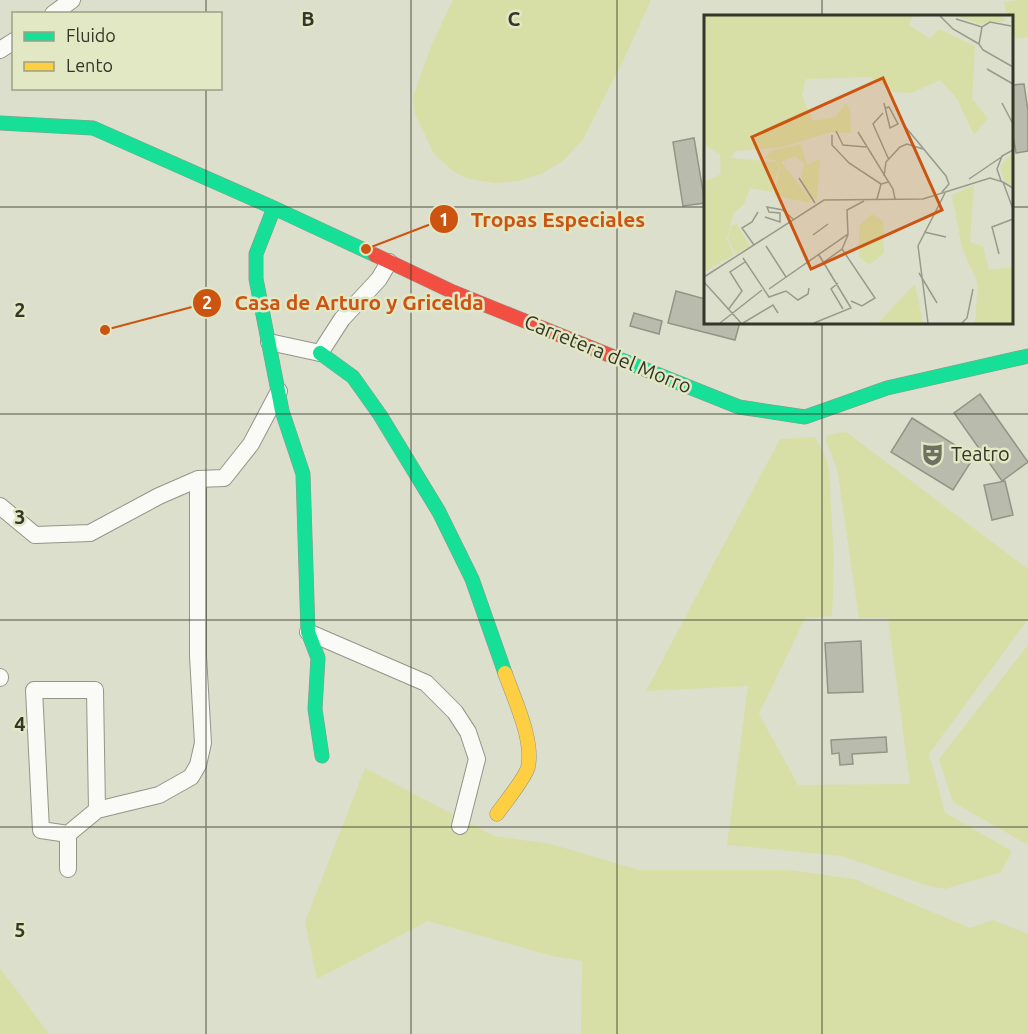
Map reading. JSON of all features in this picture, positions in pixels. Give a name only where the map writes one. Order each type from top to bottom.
[{"type":"main road","name":"Carretera del Morro","points":[[0,123],[93,128],[274,208],[453,292],[739,407],[805,417],[887,388],[1028,356]]},
{"type":"main road","points":[[274,208],[256,254],[256,279],[282,411],[303,474],[308,632],[318,658],[315,709],[322,756]]},
{"type":"main road","points":[[320,353],[353,377],[380,415],[439,512],[472,579],[523,725],[528,747],[528,769],[497,814]]},
{"type":"street","points":[[56,12],[72,0]]},
{"type":"street","points":[[269,342],[320,353],[342,319],[380,279],[388,262]]},
{"type":"street","points":[[0,506],[36,535],[90,533],[159,496],[198,479],[224,478],[251,444],[279,391]]},
{"type":"street","points":[[97,810],[95,690],[34,690],[41,830],[68,834],[97,810],[159,795],[191,777],[198,765],[203,743],[198,656],[198,479]]},
{"type":"street","points":[[308,632],[426,683],[455,712],[468,732],[477,759],[460,826]]},
{"type":"street","points":[[68,834],[68,869]]},
{"type":"green space","points":[[453,0],[651,0],[583,139],[563,161],[541,174],[518,181],[495,183],[469,179],[454,172],[434,154],[415,114],[413,97],[431,46]]},
{"type":"green space","points":[[1028,0],[1028,37],[1013,39],[1013,15],[1007,15],[1004,2]]},
{"type":"green space","points":[[846,432],[1028,569],[1028,619],[929,754],[945,813],[1012,851],[1001,872],[945,889],[925,885],[842,856],[727,845],[748,686],[646,691],[780,439],[815,437],[826,458],[829,470],[834,561],[832,616],[805,618],[759,714],[798,785],[910,784],[888,618],[859,618],[837,468],[825,439],[828,435]]},
{"type":"green space","points":[[1028,645],[1028,845],[953,802],[939,759]]},
{"type":"green space","points":[[365,768],[494,836],[551,844],[639,870],[789,870],[854,879],[970,928],[993,920],[1028,934],[1028,1034],[581,1034],[582,961],[553,956],[428,921],[317,979],[305,922]]},
{"type":"green space","points":[[0,968],[49,1034],[0,1034]]},
{"type":"building","points":[[1024,84],[1028,111],[1028,151],[1016,153],[1013,136],[1013,85]]},
{"type":"building","points":[[694,138],[704,203],[683,206],[673,142]]},
{"type":"building","points":[[676,291],[704,299],[704,324],[739,324],[735,340],[668,323]]},
{"type":"building","points":[[634,313],[662,321],[659,334],[630,326]]},
{"type":"building","points":[[980,394],[1028,462],[1002,481],[954,413]]},
{"type":"building","name":"Teatro","points":[[912,418],[974,457],[953,490],[891,452]]},
{"type":"building","points":[[1005,481],[1013,515],[992,520],[984,485]]},
{"type":"building","points":[[861,641],[863,692],[828,693],[825,643]]},
{"type":"building","points":[[886,737],[887,752],[852,754],[853,764],[840,765],[839,753],[832,754],[831,740]]},
{"type":"traffic: fast","points":[[0,123],[93,128],[375,255]]},
{"type":"traffic: fast","points":[[274,208],[256,254],[256,279],[282,411],[303,474],[308,632],[318,658],[315,709],[322,756]]},
{"type":"traffic: fast","points":[[320,353],[353,377],[380,415],[439,512],[472,579],[505,673]]},
{"type":"traffic: fast","points":[[614,357],[739,407],[805,417],[887,388],[1028,356]]},
{"type":"traffic: slow","points":[[497,814],[523,777],[528,767],[529,756],[526,732],[505,673]]},
{"type":"traffic: jam","points":[[375,255],[453,292],[614,357]]},
{"type":"place","name":"Tropas Especiales","points":[[366,249]]},
{"type":"place","name":"Casa de Arturo y Gricelda","points":[[105,330]]},
{"type":"place","name":"Teatro","points":[[933,454]]}]
